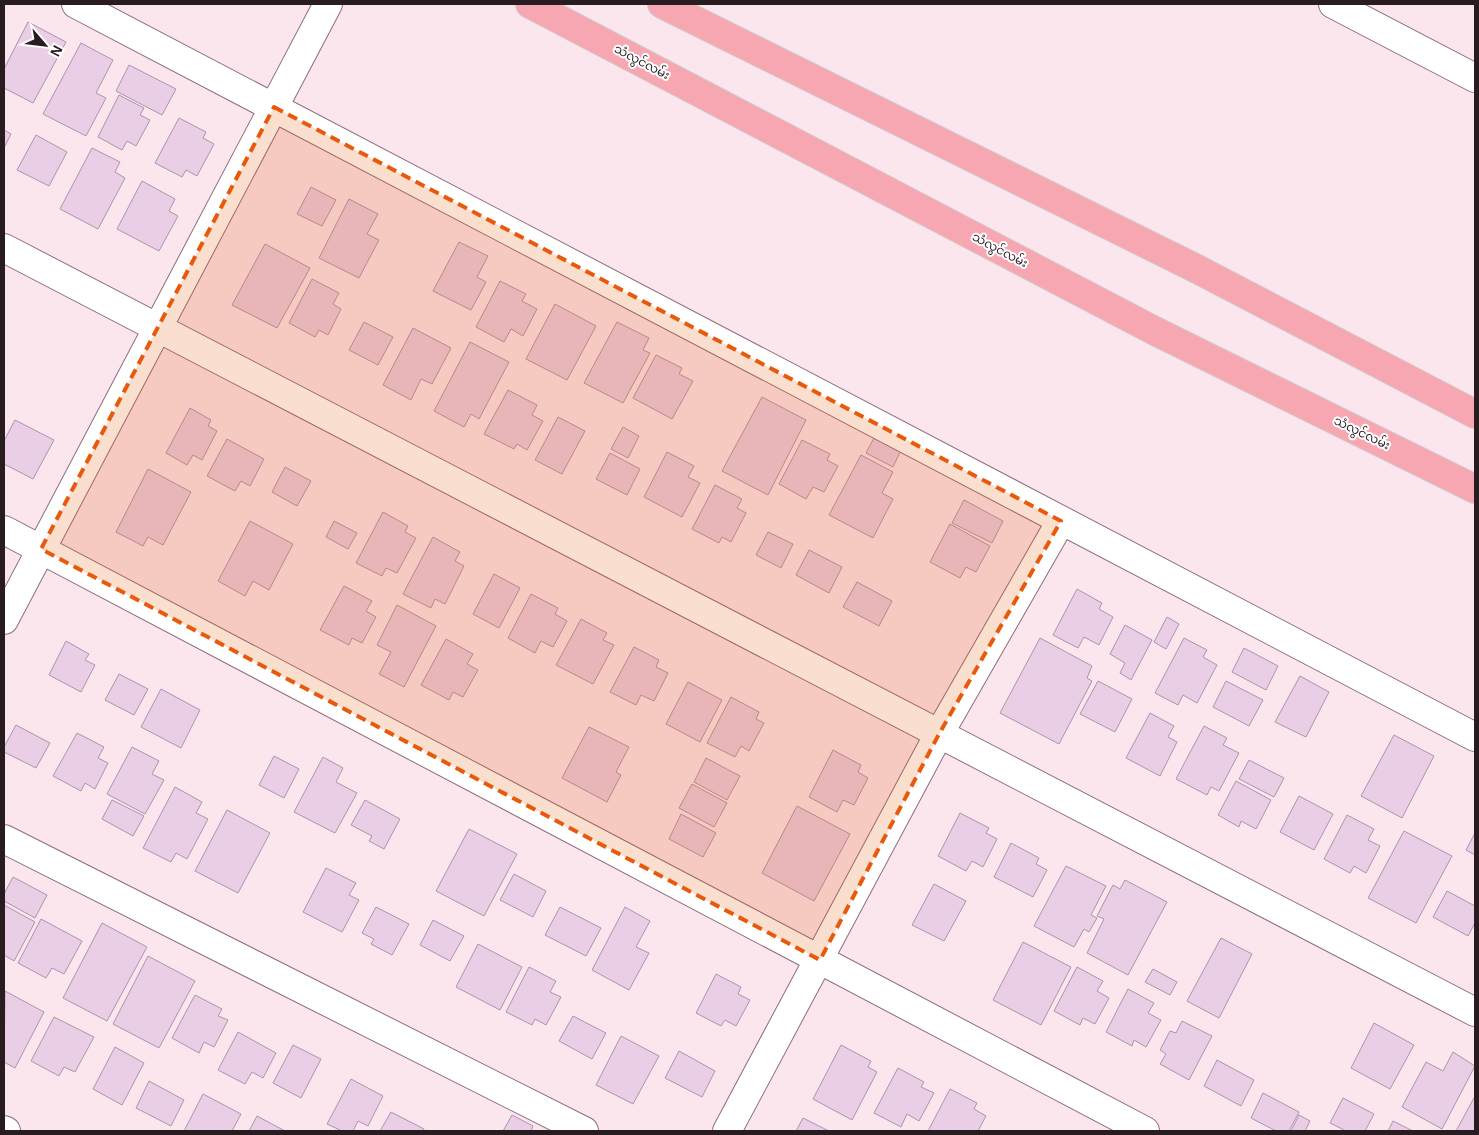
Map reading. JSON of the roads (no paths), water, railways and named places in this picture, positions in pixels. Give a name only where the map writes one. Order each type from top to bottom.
[{"type":"main road","name":"သံလွင်လမ်း","points":[[530,4],[1154,331],[1475,489]]},
{"type":"main road","points":[[662,4],[1188,264],[1475,414]]},
{"type":"street","points":[[76,4],[1475,736]]},
{"type":"street","points":[[4,620],[328,4]]},
{"type":"street","points":[[1333,4],[1475,78]]},
{"type":"street","points":[[4,248],[1475,1012]]},
{"type":"street","points":[[727,1131],[820,960],[938,734],[1061,520]]},
{"type":"street","points":[[4,530],[1145,1131]]},
{"type":"street","points":[[4,839],[584,1131]]}]
